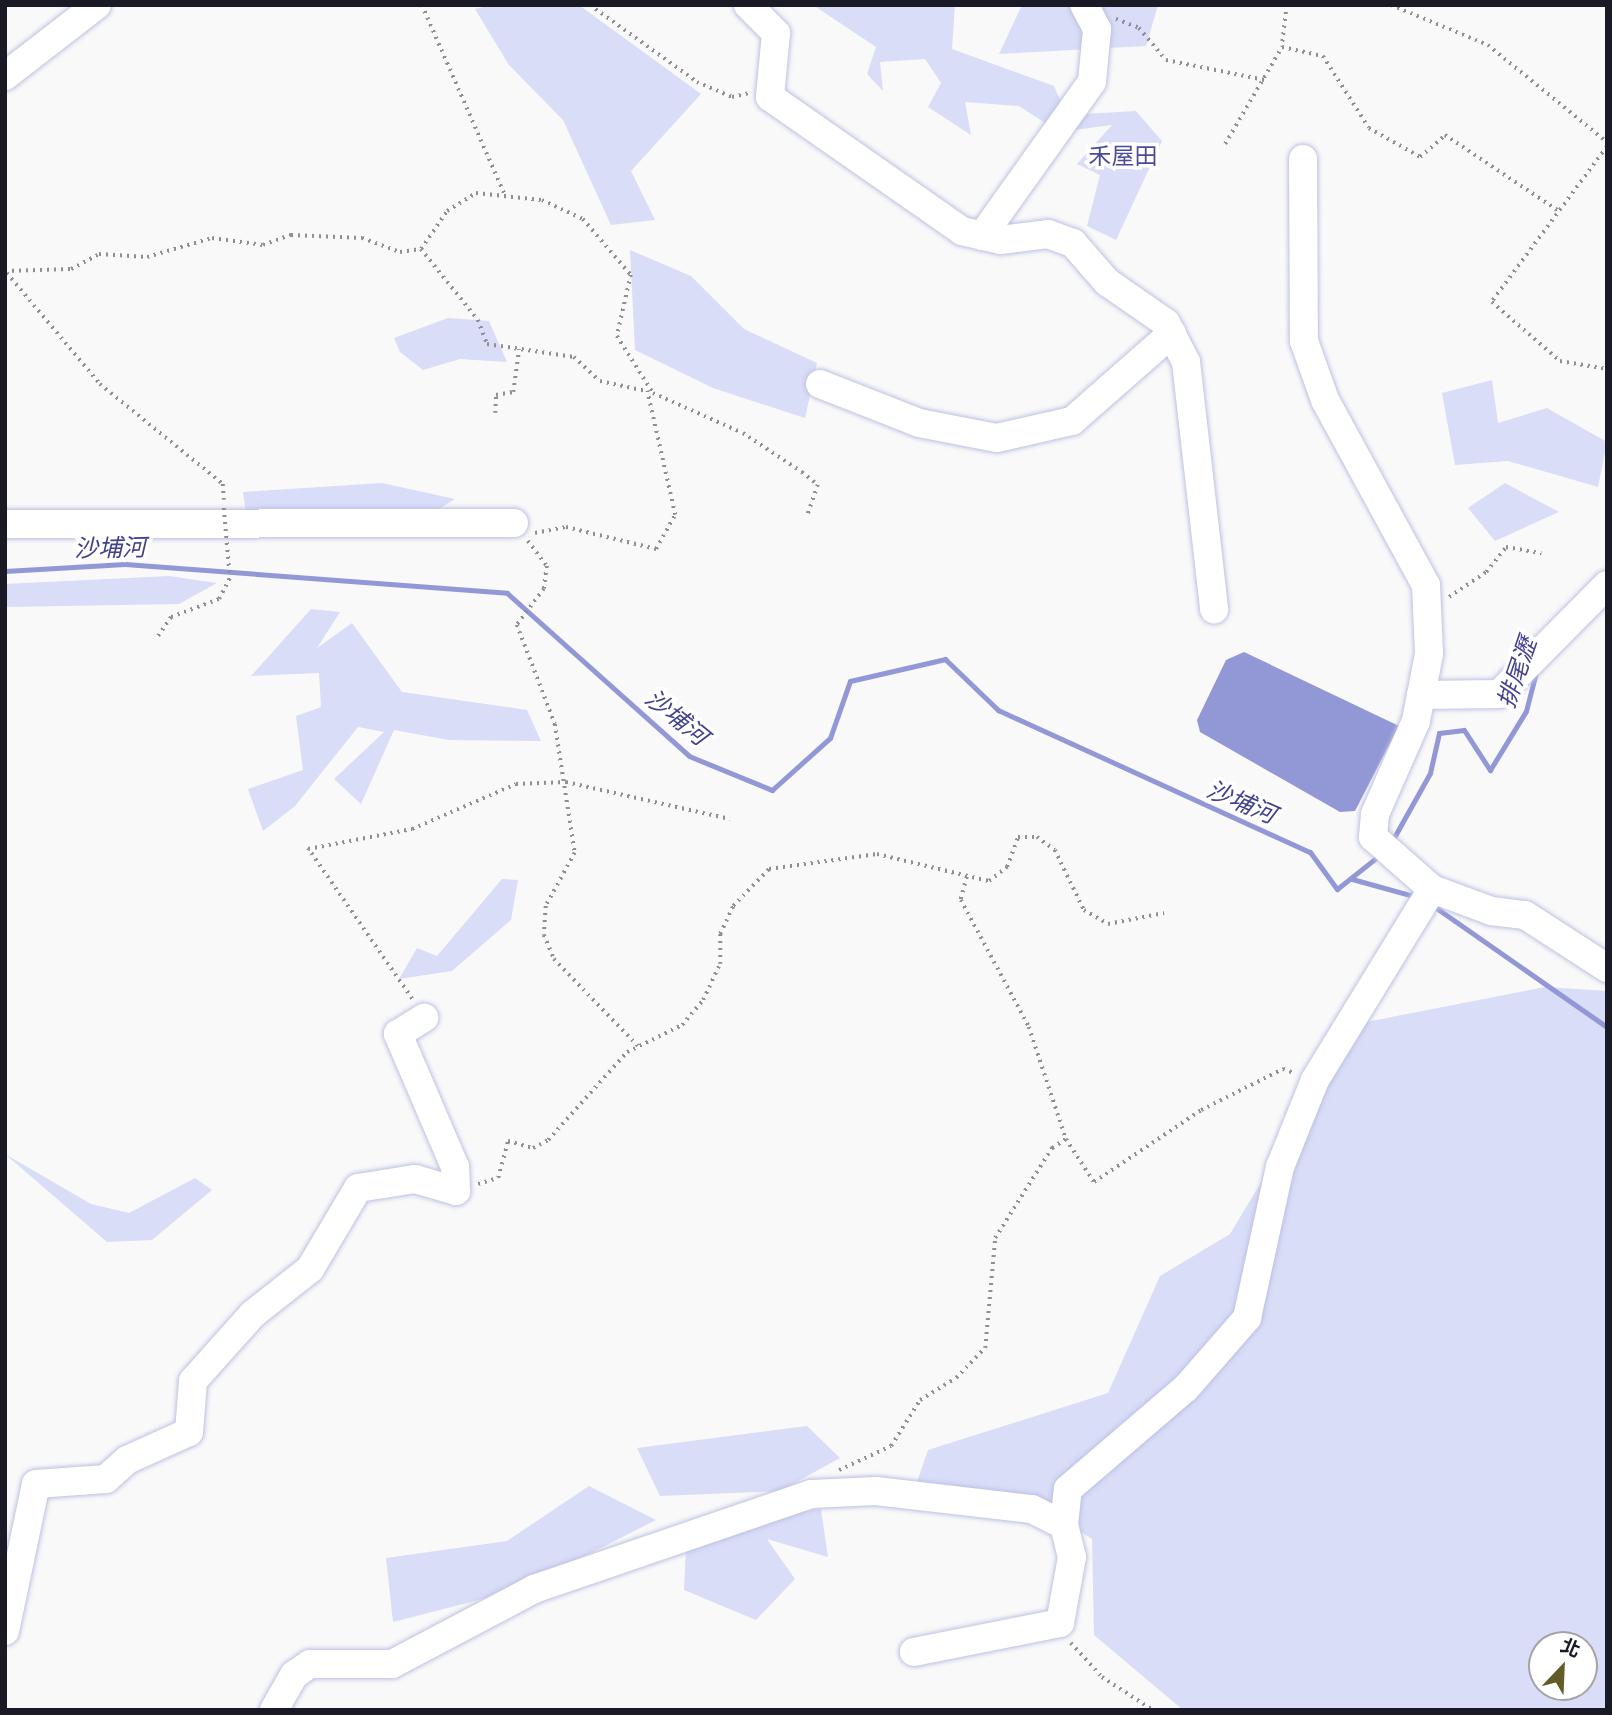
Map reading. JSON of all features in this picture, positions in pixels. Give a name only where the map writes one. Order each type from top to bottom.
[{"type":"street","points":[[5,76],[97,5]]},
{"type":"street","points":[[748,5],[776,33],[770,97],[962,231],[982,236],[1048,234],[1073,243],[1107,282],[1166,323],[1186,362],[1214,609]]},
{"type":"street","points":[[982,236],[1092,82],[1097,29],[1087,11]]},
{"type":"street","points":[[1303,159],[1304,341],[1325,400],[1426,586],[1429,654],[1421,695],[1375,814],[1373,837],[1424,899],[1525,915],[1607,968]]},
{"type":"street","points":[[820,384],[919,423],[997,438],[1072,421],[1172,333]]},
{"type":"street","points":[[5,524],[514,523]]},
{"type":"street","points":[[1421,695],[1499,694],[1607,585]]},
{"type":"street","points":[[914,1652],[1060,1623],[1072,1557],[1064,1525],[1068,1489],[1186,1388],[1247,1318],[1280,1167],[1314,1080],[1424,899]]},
{"type":"street","points":[[5,1631],[36,1484],[106,1479],[127,1460],[189,1432],[193,1381],[253,1314],[310,1269],[358,1188],[415,1179],[457,1191],[455,1167],[398,1034],[424,1018]]},
{"type":"street","points":[[274,1710],[294,1675],[310,1664],[392,1664],[534,1589],[699,1527],[811,1494],[876,1491],[1032,1509],[1064,1525]]},
{"type":"path","points":[[422,5],[504,193]]},
{"type":"path","points":[[590,5],[697,82],[732,97],[771,87]]},
{"type":"path","points":[[1225,144],[1282,47],[1287,5]]},
{"type":"path","points":[[1391,5],[1488,45],[1607,142]]},
{"type":"path","points":[[1087,11],[1125,20],[1166,60],[1265,80]]},
{"type":"path","points":[[1282,47],[1323,56],[1369,128],[1419,157],[1445,135],[1559,211]]},
{"type":"path","points":[[1607,147],[1559,211],[1520,256],[1492,308],[1560,361],[1607,369]]},
{"type":"path","points":[[421,250],[447,211],[476,193],[504,193],[542,200],[583,219],[631,275],[617,336],[653,393]]},
{"type":"path","points":[[6,272],[71,269],[99,254],[147,257],[212,238],[263,245],[291,235],[362,238],[400,252],[421,250]]},
{"type":"path","points":[[421,250],[478,320],[486,344],[574,357],[600,381],[653,393],[743,433],[818,485],[807,517]]},
{"type":"path","points":[[6,272],[100,384],[223,484],[230,577],[219,598],[171,617],[158,636]]},
{"type":"path","points":[[495,413],[496,395],[513,392],[520,349]]},
{"type":"path","points":[[514,523],[540,535],[566,527],[656,549],[675,515],[647,391]]},
{"type":"path","points":[[514,523],[547,566],[544,589],[517,625],[555,724],[575,853],[547,906],[544,934],[554,959],[638,1046]]},
{"type":"path","points":[[1427,611],[1486,572],[1507,547],[1541,553]]},
{"type":"path","points":[[424,1018],[308,849],[412,830],[516,784],[566,782],[730,819]]},
{"type":"path","points":[[457,1191],[498,1178],[508,1141],[533,1148],[548,1140],[638,1046],[682,1025],[704,1000],[733,906],[769,869],[877,854],[989,881],[1007,866],[1018,837],[1037,837],[1055,850],[1092,914],[1108,924],[1164,913]]},
{"type":"path","points":[[967,877],[961,900],[1029,1027],[1066,1139],[1094,1182],[1201,1110],[1283,1069],[1314,1080]]},
{"type":"path","points":[[811,1494],[843,1467],[891,1446],[920,1400],[956,1378],[985,1348],[995,1238],[1052,1148],[1066,1139]]},
{"type":"path","points":[[1060,1623],[1102,1677],[1153,1710]]},
{"type":"green space","points":[[492,5],[579,5],[701,94],[631,171],[655,220],[611,225],[563,120],[509,65],[475,9]]},
{"type":"green space","name":"禾屋田","points":[[813,5],[955,5],[952,49],[1054,86],[1067,115],[1136,111],[1162,141],[1116,240],[1087,226],[1100,175],[1077,164],[1112,125],[1059,132],[1019,106],[965,102],[971,135],[928,107],[941,83],[925,59],[880,62],[883,91],[867,74],[876,47]]},
{"type":"green space","points":[[1022,5],[1158,5],[1146,46],[999,54]]},
{"type":"green space","points":[[630,250],[691,276],[744,329],[817,363],[805,418],[713,388],[635,350]]},
{"type":"green space","points":[[448,318],[489,321],[507,362],[460,359],[423,370],[400,352],[394,338]]},
{"type":"green space","points":[[1492,380],[1498,423],[1547,408],[1607,442],[1598,487],[1508,461],[1455,465],[1442,393]]},
{"type":"green space","points":[[382,483],[455,499],[432,513],[247,521],[243,492]]},
{"type":"green space","points":[[1505,483],[1559,512],[1495,541],[1468,508]]},
{"type":"green space","points":[[169,576],[217,583],[179,604],[5,607],[5,584]]},
{"type":"green space","points":[[311,609],[340,612],[317,648],[352,623],[402,692],[527,710],[541,741],[449,740],[394,730],[361,804],[334,779],[384,732],[358,727],[295,806],[263,831],[248,789],[303,770],[296,716],[321,707],[319,673],[251,676]]},
{"type":"green space","points":[[502,879],[518,880],[511,920],[452,971],[399,979],[417,948],[437,956]]},
{"type":"green space","points":[[1545,987],[1607,991],[1607,1710],[1183,1710],[1094,1635],[1092,1539],[1029,1498],[916,1485],[928,1450],[1108,1393],[1160,1276],[1230,1234],[1356,1024]]},
{"type":"green space","points":[[5,1154],[91,1204],[129,1213],[195,1178],[212,1190],[152,1240],[107,1242]]},
{"type":"green space","points":[[807,1426],[840,1458],[780,1491],[660,1496],[637,1448]]},
{"type":"green space","points":[[589,1486],[656,1520],[518,1590],[393,1622],[386,1558],[507,1541]]},
{"type":"green space","points":[[821,1509],[828,1557],[767,1539],[795,1579],[756,1620],[684,1590],[686,1547],[780,1514]]},
{"type":"water","points":[[1244,652],[1399,726],[1355,811],[1340,812],[1200,732],[1197,720],[1226,660]]},
{"type":"waterway","name":"沙埔河","points":[[5,571],[125,564],[507,593],[689,756],[772,790],[830,738],[850,681],[945,659],[998,710],[1310,852],[1337,889],[1381,854]]},
{"type":"waterway","name":"排尾瀝","points":[[1392,841],[1430,773],[1439,733],[1464,730],[1490,770],[1526,711],[1536,672]]},
{"type":"waterway","name":"沙埔河","points":[[1352,879],[1417,897]]},
{"type":"waterway","name":"沙埔河","points":[[1432,905],[1607,1027]]}]
